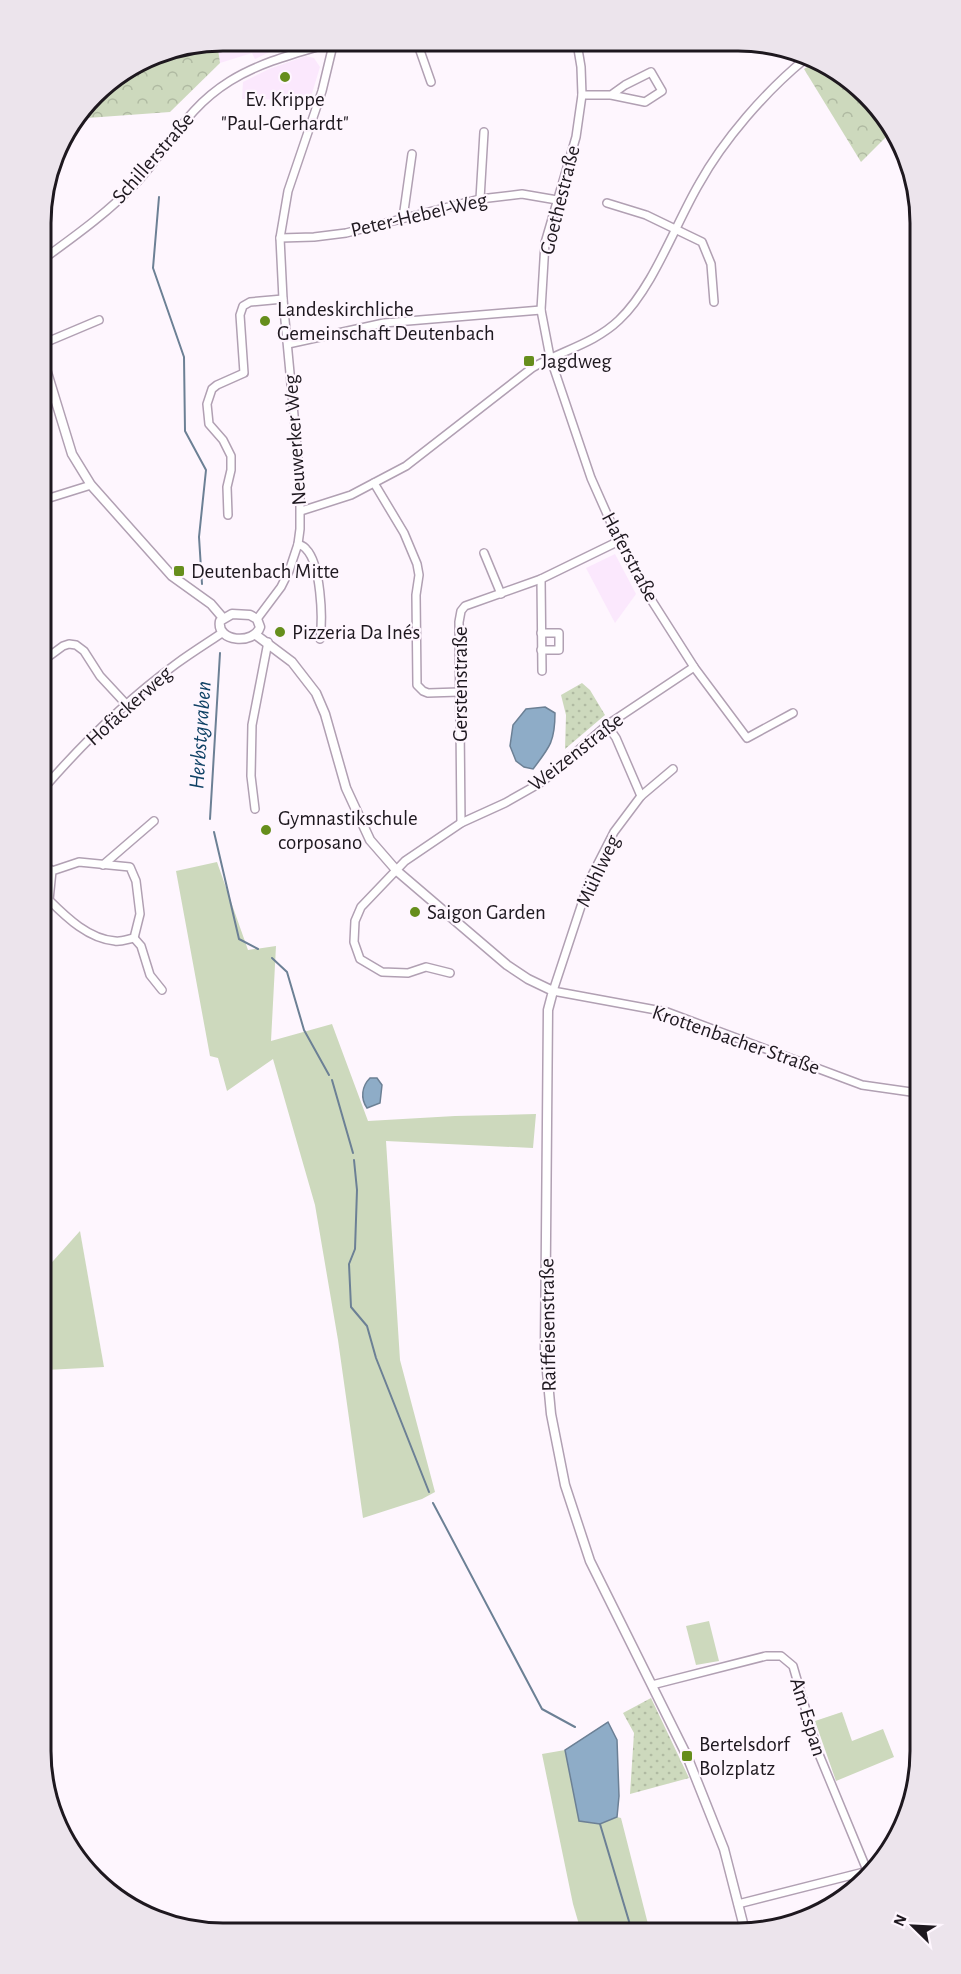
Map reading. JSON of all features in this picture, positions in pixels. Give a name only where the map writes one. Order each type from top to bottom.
[{"type":"street","name":"Schillerstraße","points":[[51,253],[113,205],[137,182],[189,115],[215,92],[243,73],[307,51]]},
{"type":"street","name":"Neuwerker Weg","points":[[257,619],[289,571],[298,544],[301,511],[300,479],[283,299],[280,238],[288,191],[322,91],[333,51]]},
{"type":"street","points":[[420,51],[431,82]]},
{"type":"street","name":"Goethestraße","points":[[550,357],[541,309],[545,243],[576,138],[582,95],[578,51]]},
{"type":"street","points":[[301,511],[341,499],[406,466],[532,368],[550,357],[591,341],[618,321],[639,298],[714,160],[755,108],[800,63]]},
{"type":"street","points":[[582,95],[611,95],[645,102],[662,92],[651,72],[611,95]]},
{"type":"street","points":[[480,199],[484,132]]},
{"type":"street","points":[[403,218],[412,154]]},
{"type":"street","name":"Peter-Hebel-Weg","points":[[280,238],[337,234],[480,199],[522,194],[557,200]]},
{"type":"street","points":[[607,203],[646,215],[702,242],[711,264],[714,303]]},
{"type":"street","points":[[228,515],[227,487],[231,456],[223,440],[209,424],[207,412],[209,396],[217,385],[244,373],[240,315],[243,306],[250,302],[283,299]]},
{"type":"street","points":[[288,344],[384,323],[541,309]]},
{"type":"street","points":[[51,340],[99,320]]},
{"type":"street","name":"Haferstraße","points":[[550,357],[591,478],[619,541],[645,590],[693,667],[747,738],[793,713]]},
{"type":"street","points":[[51,385],[72,454],[91,485],[172,576],[211,604],[223,618]]},
{"type":"street","points":[[374,483],[404,532],[417,564],[417,685],[428,693],[459,692]]},
{"type":"street","points":[[51,498],[91,485]]},
{"type":"street","name":"Gerstenstraße","points":[[461,823],[459,622],[461,611],[465,606],[541,579],[619,541]]},
{"type":"street","points":[[298,544],[306,549],[315,568],[321,606],[320,639]]},
{"type":"street","points":[[483,553],[501,594]]},
{"type":"street","points":[[541,579],[542,671]]},
{"type":"street","points":[[232,614],[250,615],[257,619],[260,627],[252,638],[238,638],[222,633],[219,625],[223,618],[232,614]]},
{"type":"street","name":"Hofäckerweg","points":[[51,781],[126,704],[176,663],[222,633]]},
{"type":"street","points":[[542,633],[559,633],[559,650],[542,650]]},
{"type":"street","points":[[256,635],[292,662],[316,693],[325,714],[351,798],[370,840],[397,871],[507,965],[528,980],[553,991]]},
{"type":"street","points":[[255,809],[251,776],[252,725],[268,642]]},
{"type":"street","points":[[51,655],[63,646],[76,645],[84,651],[100,676],[126,704]]},
{"type":"street","name":"Weizenstraße","points":[[450,973],[426,967],[408,973],[382,972],[360,959],[354,942],[355,921],[361,907],[405,861],[461,823],[505,803],[542,782],[607,726],[693,667]]},
{"type":"street","points":[[607,726],[616,738],[641,796]]},
{"type":"street","name":"Mühlweg","points":[[553,991],[590,879],[614,832],[641,796],[673,769]]},
{"type":"street","points":[[103,865],[154,821]]},
{"type":"street","points":[[51,881],[52,871],[79,862],[130,867],[136,881],[140,914],[134,938]]},
{"type":"street","points":[[51,902],[68,919],[95,936],[117,942],[134,938]]},
{"type":"street","points":[[134,938],[141,946],[150,975],[162,990]]},
{"type":"street","name":"Krottenbacher Straße","points":[[553,991],[667,1012],[862,1085],[910,1092]]},
{"type":"street","name":"Raiffeisenstraße","points":[[553,991],[548,1010],[545,1350],[551,1414],[565,1485],[590,1561],[687,1756],[724,1849],[743,1923]]},
{"type":"street","name":"Am Espan","points":[[652,1685],[766,1656],[781,1656],[793,1666],[818,1752],[866,1865]]},
{"type":"street","name":"Am Espan","points":[[738,1904],[855,1876]]},
{"type":"shaded area","points":[[218,51],[272,51],[255,59],[252,53],[220,63]]},
{"type":"shaded area","name":"Ev. Krippe \"Paul-Gerhardt\"","points":[[306,56],[314,58],[320,67],[310,100],[242,99],[243,82],[269,69]]},
{"type":"shaded area","points":[[615,554],[636,594],[615,623],[586,568]]},
{"type":"green space","points":[[218,51],[220,63],[170,112],[87,118],[101,101],[127,80],[147,69],[189,54]]},
{"type":"green space","points":[[808,66],[814,69],[843,87],[860,101],[887,136],[861,162],[804,69]]},
{"type":"green space","points":[[582,683],[590,690],[605,715],[565,749],[566,715],[561,695]]},
{"type":"green space","points":[[217,862],[248,950],[276,946],[271,1041],[332,1024],[368,1121],[536,1114],[533,1148],[386,1141],[400,1360],[435,1492],[422,1499],[363,1518],[338,1340],[315,1205],[273,1059],[227,1091],[218,1058],[210,1056],[176,871]]},
{"type":"green space","points":[[80,1231],[104,1367],[51,1370],[51,1263]]},
{"type":"green space","points":[[709,1621],[719,1661],[696,1665],[686,1626]]},
{"type":"green space","points":[[651,1698],[689,1778],[630,1794],[634,1733],[623,1713]]},
{"type":"green space","points":[[842,1712],[852,1741],[883,1729],[894,1757],[836,1781],[815,1721]]},
{"type":"green space","points":[[565,1750],[579,1821],[599,1824],[617,1817],[621,1818],[648,1923],[579,1923],[542,1754]]},
{"type":"water","points":[[545,707],[555,713],[553,737],[533,769],[524,767],[516,761],[510,746],[513,725],[526,709]]},
{"type":"water","points":[[370,1078],[377,1078],[382,1085],[380,1103],[367,1108],[363,1100],[363,1092]]},
{"type":"water","points":[[608,1722],[617,1740],[619,1796],[617,1817],[600,1824],[579,1821],[565,1750]]},
{"type":"waterway","name":"Herbstgraben","points":[[159,197],[153,268],[184,357],[185,431],[206,470],[199,537],[202,584]]},
{"type":"waterway","name":"Herbstgraben","points":[[210,819],[220,653]]},
{"type":"waterway","name":"Herbstgraben","points":[[214,832],[239,939],[258,949]]},
{"type":"waterway","points":[[272,958],[287,972],[304,1030],[329,1075]]},
{"type":"waterway","points":[[332,1080],[353,1153]]},
{"type":"waterway","points":[[354,1160],[357,1190],[355,1249],[349,1264],[351,1307],[367,1326],[376,1358],[429,1492]]},
{"type":"waterway","points":[[433,1503],[542,1709],[575,1727]]},
{"type":"waterway","points":[[600,1824],[630,1923]]},
{"type":"place","name":"Ev. Krippe \"Paul-Gerhardt\"","points":[[285,77]]},
{"type":"place","name":"Landeskirchliche Gemeinschaft Deutenbach","points":[[265,321]]},
{"type":"place","name":"Jagdweg","points":[[529,361]]},
{"type":"place","name":"Deutenbach Mitte","points":[[179,571]]},
{"type":"place","name":"Pizzeria Da Inés","points":[[280,632]]},
{"type":"place","name":"Gymnastikschule corposano","points":[[266,830]]},
{"type":"place","name":"Saigon Garden","points":[[415,912]]},
{"type":"place","name":"Bertelsdorf Bolzplatz","points":[[687,1756]]}]
